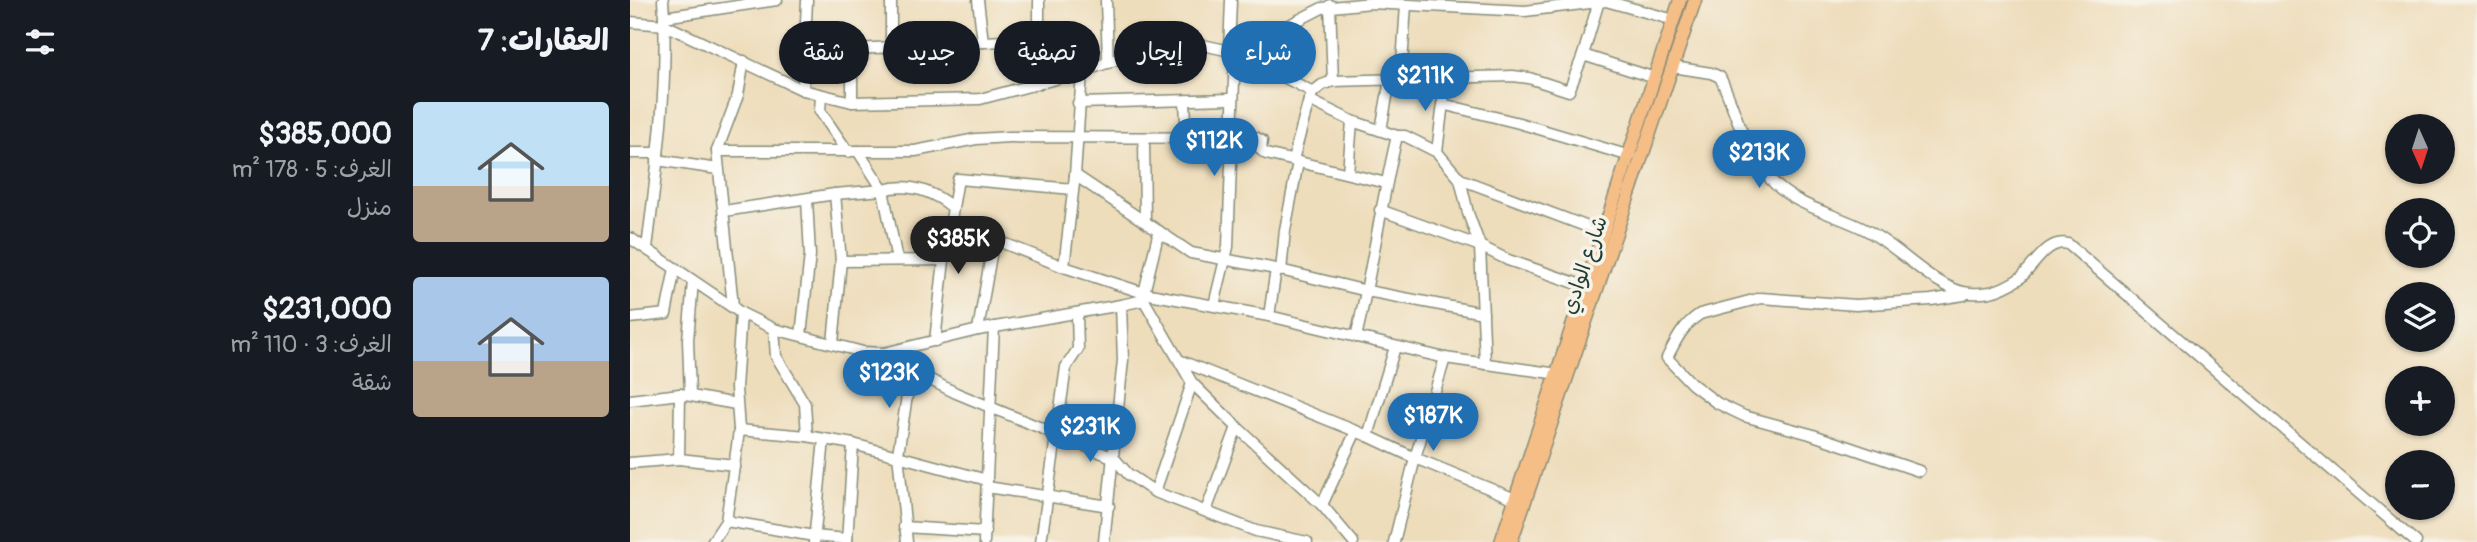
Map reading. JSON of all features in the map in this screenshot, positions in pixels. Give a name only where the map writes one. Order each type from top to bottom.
[{"type":"main road","name":"شارع الوادي","points":[[1511,542],[1587,287],[1680,0]]},
{"type":"main road","name":"شارع الوادي","points":[[1501,542],[1695,0]]},
{"type":"street","points":[[647,248],[658,156],[663,0]]},
{"type":"street","points":[[630,22],[664,21],[761,0],[777,0]]},
{"type":"street","points":[[803,90],[807,0]]},
{"type":"street","points":[[891,0],[891,21]]},
{"type":"street","points":[[978,0],[983,42]]},
{"type":"street","points":[[1039,21],[1040,0]]},
{"type":"street","points":[[1106,0],[1108,63]]},
{"type":"street","points":[[1231,0],[1231,21]]},
{"type":"street","points":[[1310,0],[1311,13]]},
{"type":"street","points":[[1295,21],[1331,5],[1469,4],[1525,11],[1599,1],[1612,1],[1674,20]]},
{"type":"street","points":[[1269,317],[1296,161],[1311,96],[1322,85],[1333,81],[1521,77],[1567,91],[1583,55],[1599,1]]},
{"type":"street","points":[[1331,5],[1333,81]]},
{"type":"street","points":[[1381,130],[1395,80],[1406,5]]},
{"type":"street","points":[[664,21],[803,90],[852,102],[970,100],[1035,84]]},
{"type":"street","points":[[980,42],[994,41]]},
{"type":"street","points":[[1100,66],[1158,44],[1198,44],[1221,49]]},
{"type":"street","points":[[852,102],[853,51],[883,49]]},
{"type":"street","points":[[1583,55],[1655,78]]},
{"type":"street","points":[[712,542],[726,521],[739,430],[736,404],[737,309],[717,151],[738,95],[744,61]]},
{"type":"street","points":[[1673,66],[1720,77],[1743,138],[1757,163],[1774,183],[1811,206],[1868,231],[1936,281],[1957,291],[1973,293]]},
{"type":"street","points":[[1437,152],[1446,78]]},
{"type":"street","points":[[1065,267],[1075,175],[1080,84]]},
{"type":"street","points":[[1214,304],[1226,259],[1231,84]]},
{"type":"street","points":[[1289,84],[1352,121],[1409,138],[1437,152],[1460,179],[1480,246],[1485,364]]},
{"type":"street","points":[[821,96],[820,111],[883,190],[897,260]]},
{"type":"street","points":[[1078,103],[1231,99]]},
{"type":"street","points":[[1185,102],[1187,138]]},
{"type":"street","points":[[1442,104],[1519,123],[1630,156]]},
{"type":"street","points":[[1348,173],[1352,121]]},
{"type":"street","points":[[1356,337],[1396,136]]},
{"type":"street","points":[[1144,138],[1146,221]]},
{"type":"street","points":[[717,151],[915,151],[976,139],[1261,139],[1263,152],[1386,183]]},
{"type":"street","points":[[630,153],[718,169]]},
{"type":"street","points":[[1075,175],[1191,253],[1483,313]]},
{"type":"street","points":[[935,341],[952,207],[960,178],[1073,189]]},
{"type":"street","points":[[1460,179],[1604,233]]},
{"type":"street","points":[[724,211],[897,186],[919,189],[942,198],[952,207]]},
{"type":"street","points":[[833,343],[841,261],[835,194]]},
{"type":"street","points":[[801,335],[810,255],[807,199]]},
{"type":"street","points":[[1380,210],[1480,246],[1508,260],[1587,287]]},
{"type":"street","points":[[950,222],[1144,296],[1214,304],[1558,382]]},
{"type":"street","points":[[1158,231],[1144,296],[1192,383],[1322,505],[1353,542]]},
{"type":"street","points":[[630,238],[737,309],[774,329],[863,352],[884,353],[978,330],[1121,305],[1144,296]]},
{"type":"street","points":[[978,330],[994,238]]},
{"type":"street","points":[[1919,471],[1810,434],[1744,416],[1717,403],[1692,384],[1667,358],[1685,324],[1700,314],[1761,298],[1866,305],[1991,292],[2023,275],[2049,247],[2058,243],[2068,244],[2416,542]]},
{"type":"street","points":[[841,261],[944,260]]},
{"type":"street","points":[[630,318],[666,314],[675,268]]},
{"type":"street","points":[[679,459],[693,281]]},
{"type":"street","points":[[1104,542],[1123,360],[1121,305]]},
{"type":"street","points":[[1041,542],[1066,367],[1076,354],[1079,344],[1077,314]]},
{"type":"street","points":[[904,527],[984,537],[994,327]]},
{"type":"street","points":[[774,329],[776,356],[804,404],[807,436]]},
{"type":"street","points":[[1368,436],[1395,347]]},
{"type":"street","points":[[884,353],[956,393],[1114,458],[1128,474],[1154,492],[1206,510],[1255,537],[1307,542]]},
{"type":"street","points":[[1394,542],[1415,458],[1445,358]]},
{"type":"street","points":[[1181,360],[1515,499]]},
{"type":"street","points":[[907,542],[898,454],[911,370]]},
{"type":"street","points":[[1154,492],[1192,383]]},
{"type":"street","points":[[630,400],[685,394],[736,404]]},
{"type":"street","points":[[1206,510],[1237,427]]},
{"type":"street","points":[[739,430],[807,436],[853,444],[898,454],[987,483],[1109,506]]},
{"type":"street","points":[[1322,505],[1356,431]]},
{"type":"street","points":[[814,539],[824,439]]},
{"type":"street","points":[[726,521],[814,539],[847,540],[853,444]]},
{"type":"street","points":[[630,463],[679,459],[735,465]]}]
